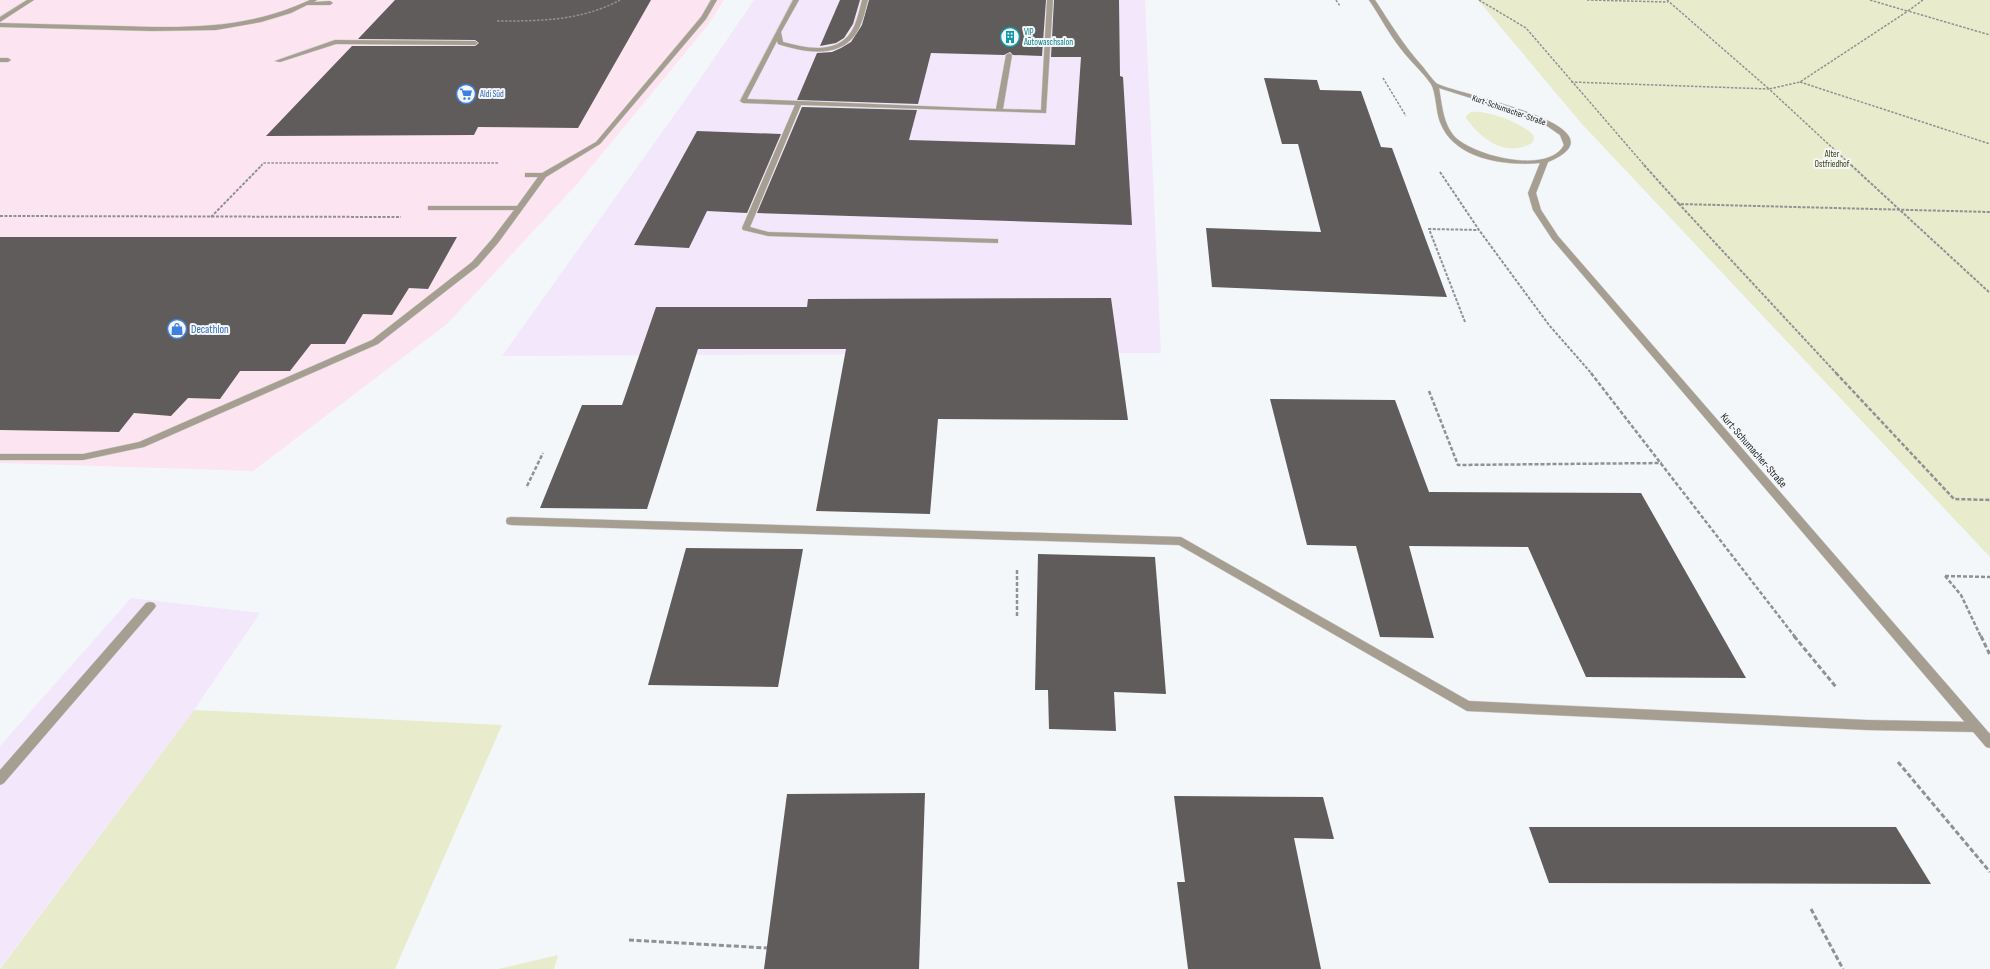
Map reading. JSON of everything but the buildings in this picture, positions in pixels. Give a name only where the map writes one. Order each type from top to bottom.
[{"type":"street","points":[[0,20],[31,0]]},
{"type":"street","points":[[0,457],[83,457],[141,445],[375,342],[475,264],[495,241],[543,175],[598,144],[704,18],[714,0]]},
{"type":"street","points":[[796,0],[743,101],[1044,112],[1050,0]]},
{"type":"street","points":[[778,32],[780,43],[798,49],[822,50],[842,45],[853,35],[865,0]]},
{"type":"street","name":"Kurt-Schumacher-Straße","points":[[1372,0],[1403,48],[1435,85],[1445,126],[1452,138],[1468,148],[1498,160],[1514,162],[1545,161],[1559,156],[1566,149],[1568,143],[1563,134],[1552,124],[1521,112],[1435,85]]},
{"type":"street","points":[[0,25],[152,30],[216,28],[258,21],[289,12],[311,2],[330,4]]},
{"type":"street","points":[[278,60],[335,42],[475,43]]},
{"type":"street","points":[[999,110],[1009,55]]},
{"type":"street","points":[[0,60],[8,60]]},
{"type":"street","points":[[799,103],[746,228],[768,234],[995,241]]},
{"type":"street","name":"Kurt-Schumacher-Straße","points":[[1545,161],[1532,193],[1537,210],[1555,237],[1990,743]]},
{"type":"street","points":[[528,175],[543,175]]},
{"type":"street","points":[[431,208],[519,208]]},
{"type":"street","points":[[511,521],[1180,541],[1467,706],[1867,725],[1976,727]]},
{"type":"street","points":[[0,779],[150,606]]},
{"type":"path","points":[[1479,0],[1526,28],[1570,82],[1679,204],[1954,499],[1990,500]]},
{"type":"path","points":[[1587,0],[1668,1],[1769,89],[1990,293]]},
{"type":"path","points":[[1870,0],[1990,35]]},
{"type":"path","points":[[1570,82],[1769,89],[1800,82],[1923,0]]},
{"type":"path","points":[[1800,82],[1990,144]]},
{"type":"path","points":[[210,217],[263,163],[503,163]]},
{"type":"path","points":[[1437,167],[1479,230],[1549,325],[1603,386],[1783,623],[1990,872]]},
{"type":"path","points":[[1679,204],[1990,212]]},
{"type":"path","points":[[0,216],[404,217]]},
{"type":"path","points":[[1465,322],[1429,229],[1479,230]]},
{"type":"path","points":[[1429,391],[1458,465],[1662,463]]},
{"type":"path","points":[[1016,617],[1017,536]]},
{"type":"path","points":[[1990,577],[1944,576],[1961,595],[1990,655]]},
{"type":"path","points":[[1811,909],[1842,969]]},
{"type":"path","points":[[629,940],[767,948]]},
{"type":"shaded area","points":[[0,0],[724,0],[708,25],[578,183],[447,324],[253,471],[0,463]]},
{"type":"shaded area","points":[[754,0],[1145,0],[1161,353],[502,356],[700,79]]},
{"type":"shaded area","points":[[131,598],[260,613],[194,710],[0,968],[0,746]]},
{"type":"green space","name":"Alter Ostfriedhof","points":[[1478,0],[1990,0],[1990,557],[1581,123]]},
{"type":"green space","points":[[1471,112],[1486,113],[1504,118],[1528,130],[1533,135],[1534,139],[1532,143],[1522,147],[1512,148],[1494,144],[1479,133],[1466,118],[1466,116]]},
{"type":"green space","points":[[194,710],[502,725],[395,969],[0,969]]},
{"type":"green space","points":[[558,955],[554,969],[498,969]]},
{"type":"place","name":"VIP Autowaschsalon","points":[[1010,37]]},
{"type":"place","name":"Aldi Süd","points":[[466,94]]},
{"type":"place","name":"Decathlon","points":[[177,329]]}]
